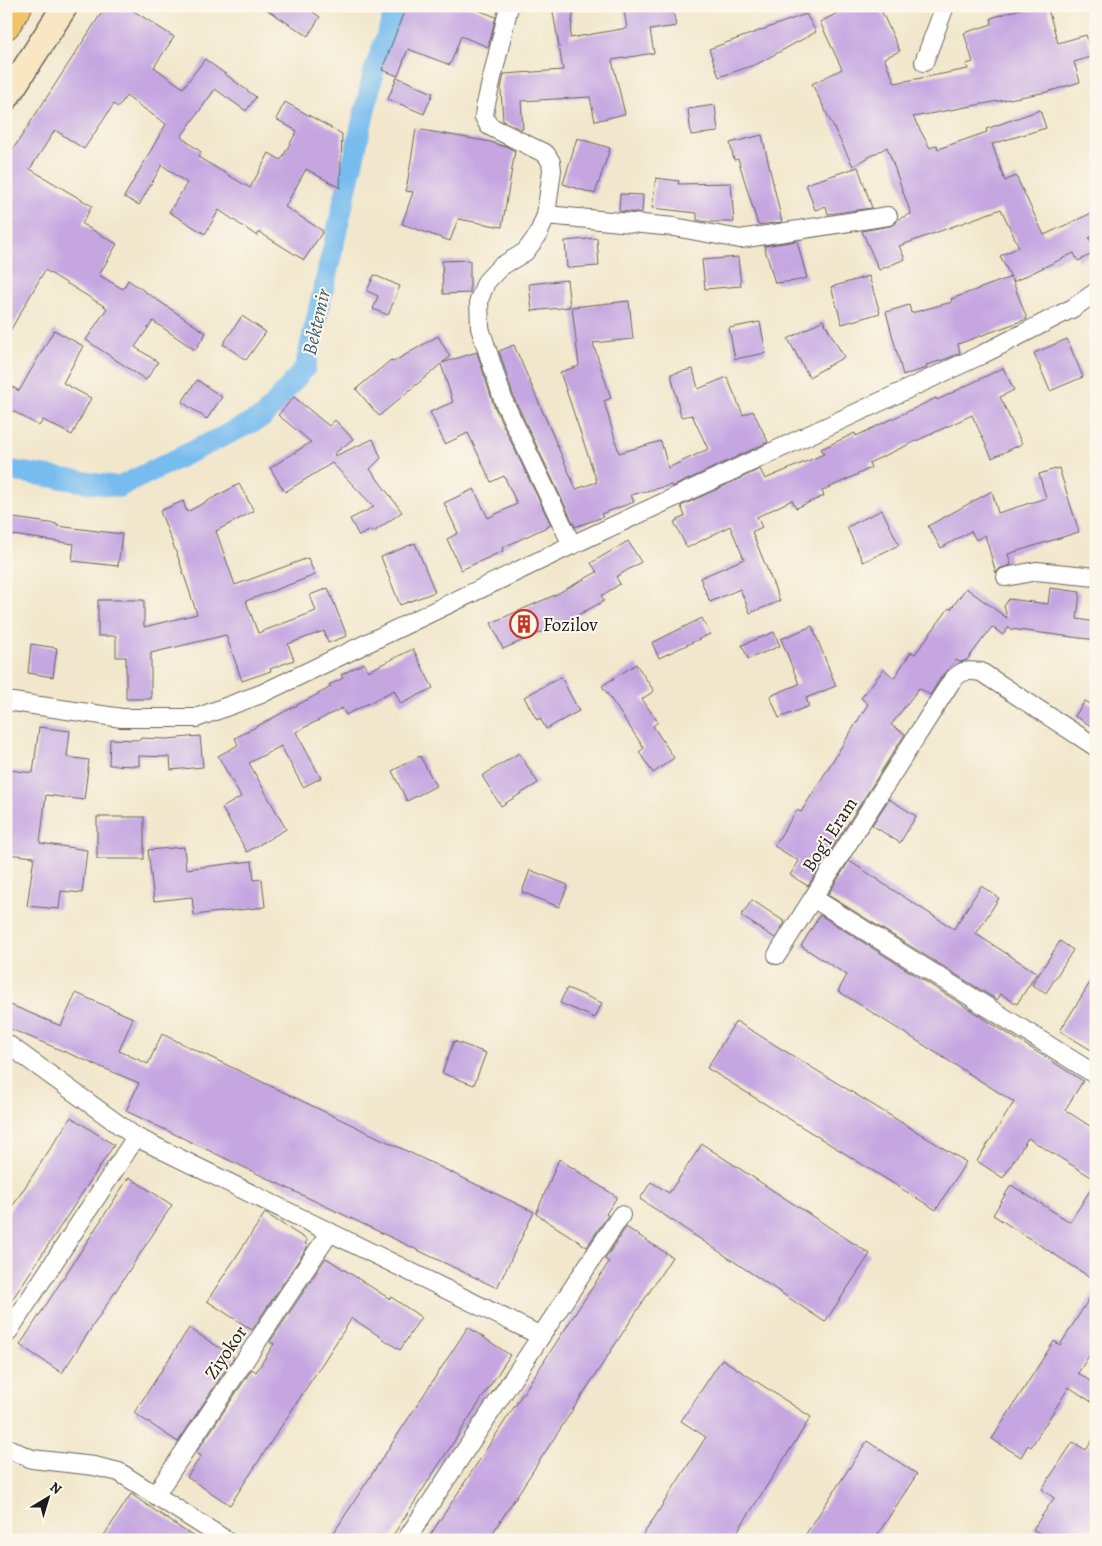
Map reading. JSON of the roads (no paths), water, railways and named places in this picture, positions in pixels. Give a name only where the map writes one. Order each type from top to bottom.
[{"type":"highway","points":[[6,25],[18,6]]},
{"type":"street","points":[[6,98],[65,6]]},
{"type":"street","points":[[510,6],[484,117],[489,126],[546,154],[551,162],[552,170],[546,215],[538,235],[525,252],[500,267],[486,282],[479,300],[480,328],[504,402],[572,545]]},
{"type":"street","points":[[924,62],[945,6]]},
{"type":"street","points":[[546,215],[674,227],[740,240],[888,216]]},
{"type":"street","points":[[6,701],[122,718],[196,718],[261,694],[572,545],[981,354],[1073,308],[1096,292]]},
{"type":"street","points":[[1006,578],[1036,571],[1096,577]]},
{"type":"street","name":"Bog'i Eram","points":[[1096,747],[981,672],[967,670],[957,674],[814,898],[1096,1075]]},
{"type":"street","points":[[777,955],[814,898]]},
{"type":"street","points":[[6,1043],[136,1137],[541,1336]]},
{"type":"street","points":[[6,1335],[136,1137]]},
{"type":"street","points":[[406,1540],[621,1215]]},
{"type":"street","name":"Ziyokor","points":[[156,1494],[330,1232]]},
{"type":"street","points":[[6,1447],[32,1458],[94,1466],[119,1472],[226,1540]]},
{"type":"waterway","name":"Bektemir","points":[[6,470],[119,487],[263,417],[305,368],[374,71],[397,6]]},
{"type":"place","name":"Fozilov","points":[[524,624]]}]
